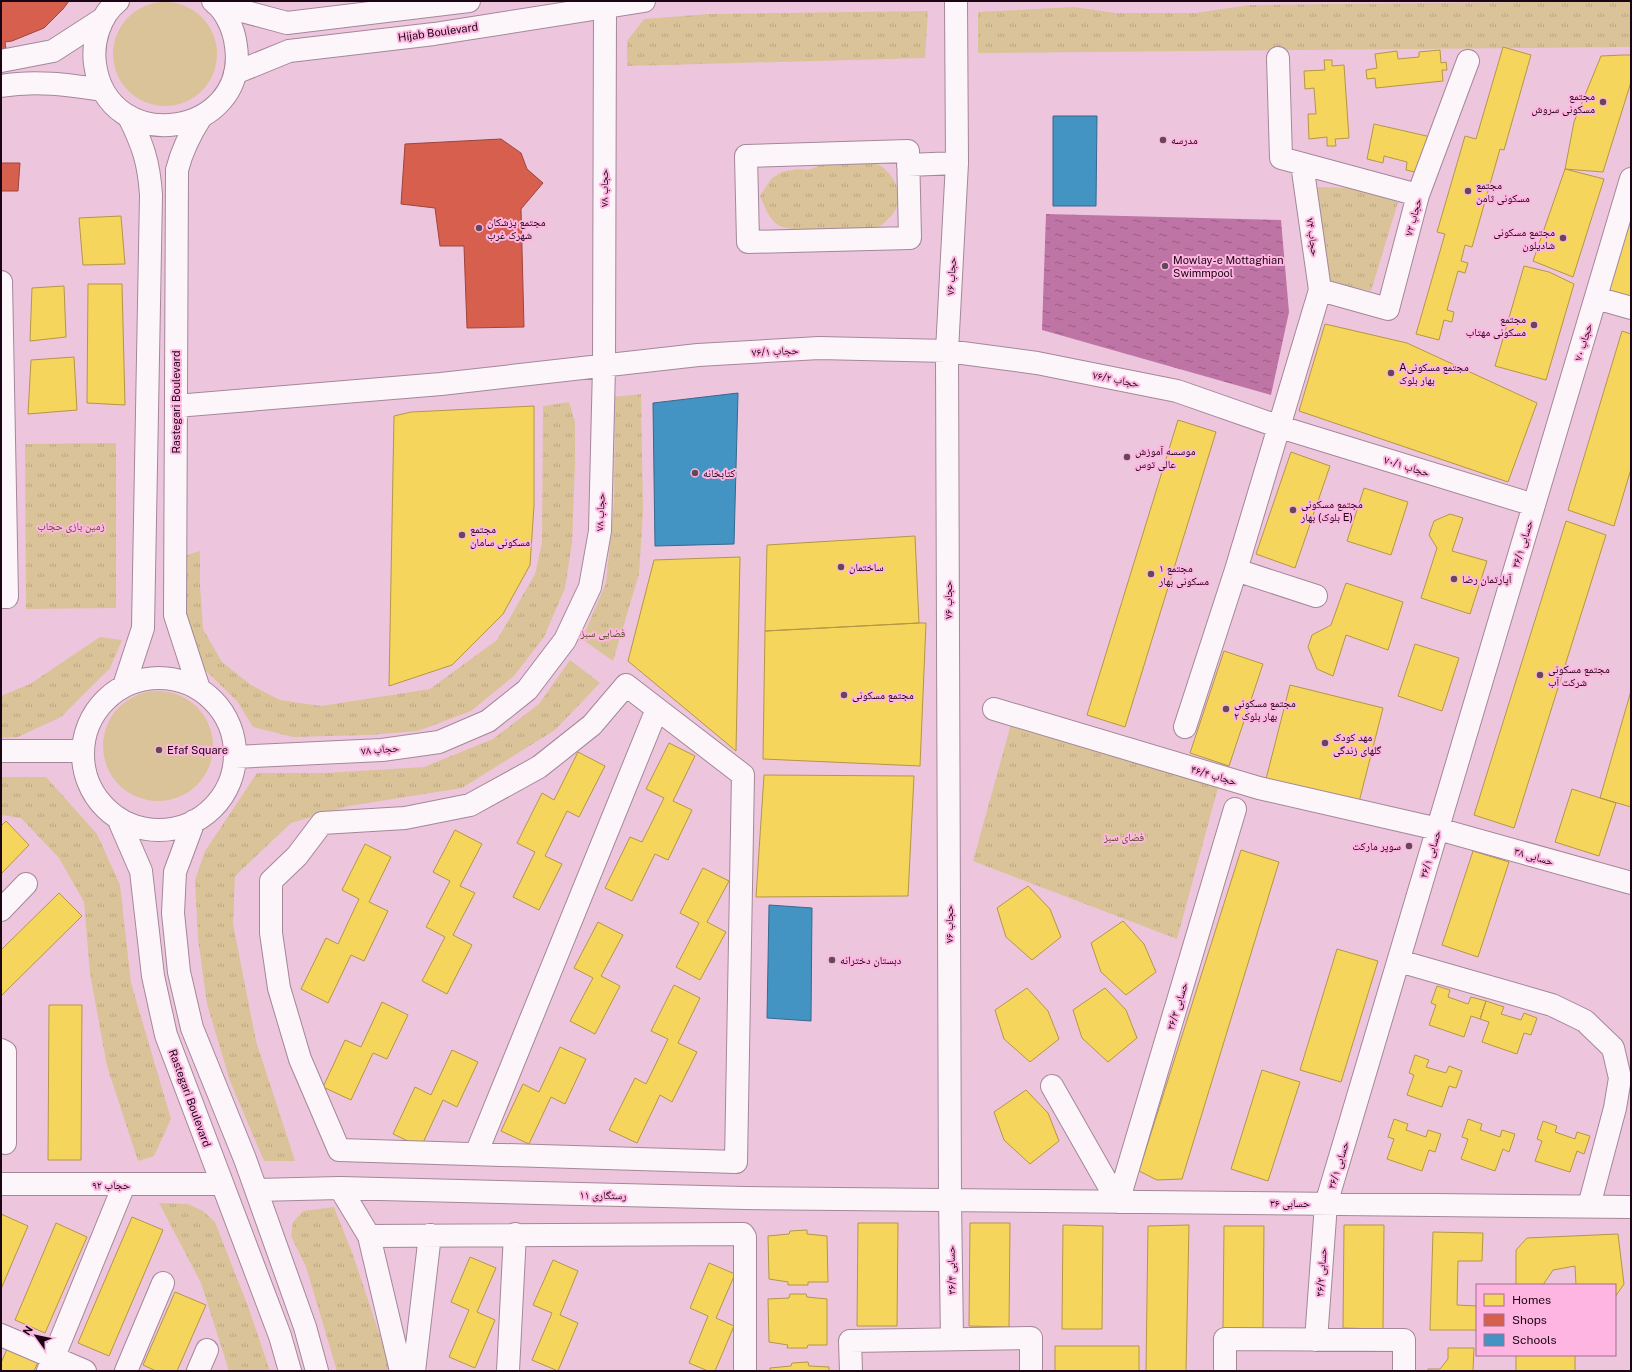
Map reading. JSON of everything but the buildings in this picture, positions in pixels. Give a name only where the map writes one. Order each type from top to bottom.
[{"type":"street","points":[[118,1],[104,18],[96,36],[94,54],[96,73],[103,90],[114,105],[129,117],[147,124],[165,126],[184,124],[201,117],[216,105],[227,90],[235,73],[237,54],[235,36],[228,19],[215,2]]},
{"type":"street","points":[[215,2],[287,22],[469,1]]},
{"type":"street","name":"Hijab Boulevard","points":[[235,73],[289,51],[434,34],[644,1]]},
{"type":"street","name":"حجاب ۷۶","points":[[950,1200],[948,351],[957,163],[956,1]]},
{"type":"street","name":"حجاب ۷۸","points":[[235,757],[382,750],[439,742],[488,721],[527,690],[565,640],[590,587],[600,531],[604,367],[605,6]]},
{"type":"street","points":[[1,61],[53,51],[104,18]]},
{"type":"street","points":[[1278,58],[1280,158],[1418,195]]},
{"type":"street","name":"حجاب ۷۲","points":[[1320,290],[1388,309],[1418,195],[1468,61]]},
{"type":"street","points":[[1,86],[19,83],[57,83],[103,90]]},
{"type":"street","points":[[124,686],[143,628],[151,195],[149,168],[141,141],[129,117]]},
{"type":"street","name":"Rastegari Boulevard","points":[[199,689],[175,615],[177,170],[185,145],[201,117]]},
{"type":"street","points":[[908,151],[908,165],[910,238],[748,242],[746,156],[908,151]]},
{"type":"street","points":[[908,165],[957,163]]},
{"type":"street","name":"حجاب ۷۴","points":[[1185,727],[1236,570],[1320,290],[1302,164]]},
{"type":"street","name":"حجاب ۷۰","points":[[1534,505],[1631,179]]},
{"type":"street","points":[[1,282],[7,597],[1,597]]},
{"type":"street","points":[[1596,298],[1631,308]]},
{"type":"street","name":"حجاب ۷۶/۱","points":[[176,406],[441,384],[604,367],[698,355],[819,348],[948,351]]},
{"type":"street","name":"حجاب ۷۶/۲","points":[[948,351],[1037,363],[1177,391],[1280,427]]},
{"type":"street","name":"حجاب ۷۰/۱","points":[[1280,427],[1534,505]]},
{"type":"street","name":"حسابی ۳۶/۱","points":[[1326,1204],[1534,505]]},
{"type":"street","points":[[1236,570],[1316,596]]},
{"type":"street","points":[[162,678],[182,681],[199,689],[215,702],[226,718],[233,737],[235,757],[231,776],[223,794],[210,810],[194,821],[175,828],[155,830],[136,826],[118,818],[103,805],[91,789],[84,770],[83,751],[86,731],[94,713],[107,698],[124,686],[142,680],[162,678]]},
{"type":"street","points":[[626,685],[743,775],[736,1162],[476,1154],[339,1150],[300,1059],[279,988],[271,933],[271,881],[297,856],[322,823],[405,818],[470,805],[539,767],[592,726],[626,685]]},
{"type":"street","name":"حجاب ۴۶/۴","points":[[994,708],[1258,788],[1438,829]]},
{"type":"street","points":[[476,1154],[657,709]]},
{"type":"street","points":[[1,752],[83,751]]},
{"type":"street","name":"حسابی ۳۶/۳","points":[[1118,1202],[1235,809]]},
{"type":"street","name":"Rastegari Boulevard","points":[[118,818],[141,871],[153,976],[166,1035],[280,1336],[290,1371]]},
{"type":"street","points":[[194,821],[174,872],[173,913],[179,972],[192,1028],[256,1190],[305,1327],[317,1371]]},
{"type":"street","name":"حسابی ۳۸","points":[[1438,829],[1631,883]]},
{"type":"street","points":[[1,910],[26,884]]},
{"type":"street","points":[[1398,961],[1552,1005],[1585,1022],[1613,1048],[1620,1078],[1615,1108],[1589,1206]]},
{"type":"street","points":[[1,1050],[5,1052],[6,1143]]},
{"type":"street","points":[[1052,1086],[1118,1202]]},
{"type":"street","name":"حجاب ۹۲","points":[[1,1184],[222,1184]]},
{"type":"street","points":[[51,1364],[124,1185]]},
{"type":"street","points":[[340,1188],[369,1236],[401,1371]]},
{"type":"street","name":"رستگاری ۱۱","points":[[256,1190],[340,1188],[745,1198],[950,1200]]},
{"type":"street","name":"حسابی ۳۶","points":[[950,1200],[1631,1207]]},
{"type":"street","name":"حسابی ۳۶/۴","points":[[950,1200],[952,1340]]},
{"type":"street","name":"حسابی ۳۶/۲","points":[[1316,1340],[1326,1204]]},
{"type":"street","points":[[369,1236],[515,1234],[743,1234],[745,1237],[745,1371]]},
{"type":"street","points":[[508,1371],[515,1234]]},
{"type":"street","points":[[414,1371],[430,1235]]},
{"type":"street","points":[[126,1371],[163,1282]]},
{"type":"street","points":[[1,1335],[51,1364],[85,1371]]},
{"type":"street","points":[[850,1371],[850,1341],[1031,1338],[1031,1371]]},
{"type":"street","points":[[1225,1371],[1225,1339],[1404,1340],[1404,1371]]},
{"type":"street","points":[[198,1371],[207,1350]]},
{"type":"green space","points":[[1631,1],[1631,47],[978,53],[978,12],[1074,7],[1115,13],[1195,13],[1249,5]]},
{"type":"green space","points":[[165,2],[185,6],[194,11],[208,25],[213,34],[217,54],[213,74],[208,83],[194,97],[185,102],[165,106],[145,102],[136,97],[122,83],[117,74],[113,54],[117,34],[122,25],[136,11],[145,6]]},
{"type":"green space","points":[[928,11],[925,58],[627,66],[627,41],[644,19],[709,14]]},
{"type":"green space","points":[[860,160],[881,166],[893,178],[898,192],[897,207],[893,214],[878,227],[844,231],[814,231],[780,226],[773,221],[760,196],[771,179],[782,172],[797,169],[808,170],[824,164]]},
{"type":"green space","points":[[1316,187],[1357,188],[1398,202],[1371,291],[1326,281]]},
{"type":"green space","name":"فضایی سبز","points":[[641,394],[643,512],[639,574],[613,661],[582,639],[606,583],[614,502],[615,397]]},
{"type":"green space","points":[[569,402],[575,422],[575,464],[572,543],[565,588],[544,637],[514,676],[471,711],[418,731],[369,735],[293,737],[253,727],[237,701],[197,662],[185,614],[184,556],[200,551],[200,585],[203,629],[222,662],[251,685],[280,700],[321,706],[430,689],[497,640],[535,574],[542,543],[543,406]]},
{"type":"green space","name":"زمین بازی حجاب","points":[[116,443],[116,608],[26,609],[25,444]]},
{"type":"green space","points":[[100,637],[122,640],[110,668],[61,717],[18,737],[1,738],[1,696],[30,684]]},
{"type":"green space","points":[[570,660],[600,683],[555,730],[462,788],[349,806],[291,823],[235,876],[233,924],[256,1041],[295,1161],[264,1161],[230,1081],[207,1004],[198,938],[195,880],[205,851],[257,773],[326,773],[424,767],[493,739],[539,704]]},
{"type":"green space","points":[[158,691],[179,695],[189,700],[197,707],[204,715],[209,725],[213,746],[209,767],[204,777],[197,785],[189,792],[179,797],[158,801],[137,797],[127,792],[119,785],[112,777],[107,767],[103,746],[107,725],[112,715],[119,707],[127,700],[137,695]]},
{"type":"green space","name":"فضای سبز","points":[[1011,724],[1219,784],[1177,939],[973,861]]},
{"type":"green space","points":[[1,777],[46,777],[97,834],[120,885],[131,983],[171,1119],[154,1156],[138,1161],[107,1066],[90,974],[84,902],[59,858],[21,818],[1,815]]},
{"type":"green space","points":[[159,1203],[188,1204],[203,1211],[215,1222],[249,1309],[270,1371],[229,1371],[201,1283]]},
{"type":"green space","points":[[334,1207],[353,1255],[385,1351],[389,1371],[337,1371],[306,1267],[291,1236],[293,1222],[303,1211]]},
{"type":"water","name":"Mowlay-e Mottaghian Swimmpool","points":[[1046,214],[1281,220],[1289,312],[1271,395],[1042,330]]},
{"type":"place","name":"مجتمع مسکونی سروش","points":[[1603,102]]},
{"type":"place","name":"مدرسه","points":[[1163,140]]},
{"type":"place","name":"مجتمع مسکونی ثامن","points":[[1468,191]]},
{"type":"place","name":"مجتمع پزشکان شهرک غرب","points":[[479,228]]},
{"type":"place","name":"مجتمع مسکونی شادیلون","points":[[1563,238]]},
{"type":"place","name":"Mowlay-e Mottaghian Swimmpool","points":[[1165,266]]},
{"type":"place","name":"مجتمع مسکونی مهتاب","points":[[1534,325]]},
{"type":"place","name":"Aمجتمع مسکونی بهار بلوک","points":[[1391,373]]},
{"type":"place","name":"موسسه آموزش عالی توس","points":[[1127,457]]},
{"type":"place","name":"کتابخانه","points":[[695,473]]},
{"type":"place","name":"مجتمع مسکونی بهار (بلوک E)","points":[[1293,510]]},
{"type":"place","name":"مجتمع مسکونی سامان","points":[[462,535]]},
{"type":"place","name":"ساختمان","points":[[841,567]]},
{"type":"place","name":"۱ مجتمع مسکونی بهار","points":[[1151,574]]},
{"type":"place","name":"آپارتمان رضا","points":[[1454,579]]},
{"type":"place","name":"مجتمع مسکونی شرکت آب","points":[[1540,675]]},
{"type":"place","name":"مجتمع مسکونی","points":[[844,695]]},
{"type":"place","name":"مجتمع مسکونی بهار بلوک ۲","points":[[1226,709]]},
{"type":"place","name":"مهد کودک گلهای زندگی","points":[[1325,743]]},
{"type":"place","name":"Efaf Square","points":[[159,750]]},
{"type":"place","name":"سوپر مارکت","points":[[1409,846]]},
{"type":"place","name":"دبستان دخترانه","points":[[832,960]]}]
